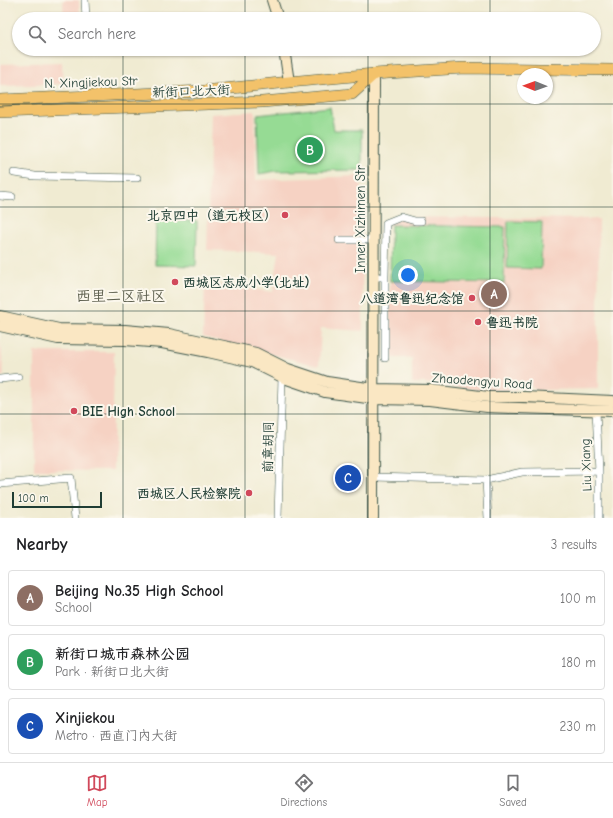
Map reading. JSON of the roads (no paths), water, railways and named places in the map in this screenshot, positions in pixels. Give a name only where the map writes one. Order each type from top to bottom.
[{"type":"main road","points":[[272,0],[276,12]]},
{"type":"main road","points":[[285,56],[289,82]]},
{"type":"main road","name":"N. Xingjiekou Str","points":[[0,100],[204,91],[374,74],[463,68],[613,70]]},
{"type":"main road","name":"新街口北大街","points":[[0,112],[262,102],[352,94],[374,74]]},
{"type":"main road","name":"Inner Xizhimen Str","points":[[373,518],[374,74]]},
{"type":"main road","points":[[0,316],[59,329],[125,330],[168,334],[256,353],[288,369],[327,382],[374,394]]},
{"type":"main road","points":[[0,326],[58,339],[125,340],[162,343],[208,352],[252,362],[282,377],[325,392],[374,394],[487,407],[613,411]]},
{"type":"main road","name":"Zhaodengyu Road","points":[[374,394],[431,390],[489,397],[613,401]]},
{"type":"street","points":[[85,0],[86,12]]},
{"type":"street","points":[[14,172],[35,176],[137,178]]},
{"type":"street","points":[[0,196],[12,197]]},
{"type":"street","points":[[385,358],[386,223],[401,217],[415,221],[422,221]]},
{"type":"street","points":[[339,240],[373,240]]},
{"type":"street","points":[[373,277],[386,277]]},
{"type":"street","points":[[0,379],[18,377]]},
{"type":"street","name":"前章胡同","points":[[278,518],[282,377]]},
{"type":"street","name":"Liu Xiang","points":[[596,411],[600,518]]},
{"type":"street","points":[[373,477],[486,480],[522,472],[599,471]]},
{"type":"street","points":[[0,484],[71,478],[75,518]]},
{"type":"street","points":[[486,480],[488,518]]},
{"type":"place","name":"新街口城市森林公园","points":[[310,150]]},
{"type":"place","name":"北京四中（道元校区）","points":[[285,215]]},
{"type":"place","name":"西城区志成小学(北址)","points":[[175,282]]},
{"type":"place","name":"Beijing No.35 High School","points":[[494,294]]},
{"type":"place","name":"八道湾鲁迅纪念馆","points":[[472,298]]},
{"type":"place","name":"鲁迅书院","points":[[478,322]]},
{"type":"place","name":"BIE High School","points":[[74,411]]},
{"type":"place","name":"Xinjiekou","points":[[348,478]]},
{"type":"place","name":"西城区人民检察院","points":[[249,493]]},
{"type":"district","name":"西里二区社区","points":[[121,296]]}]
